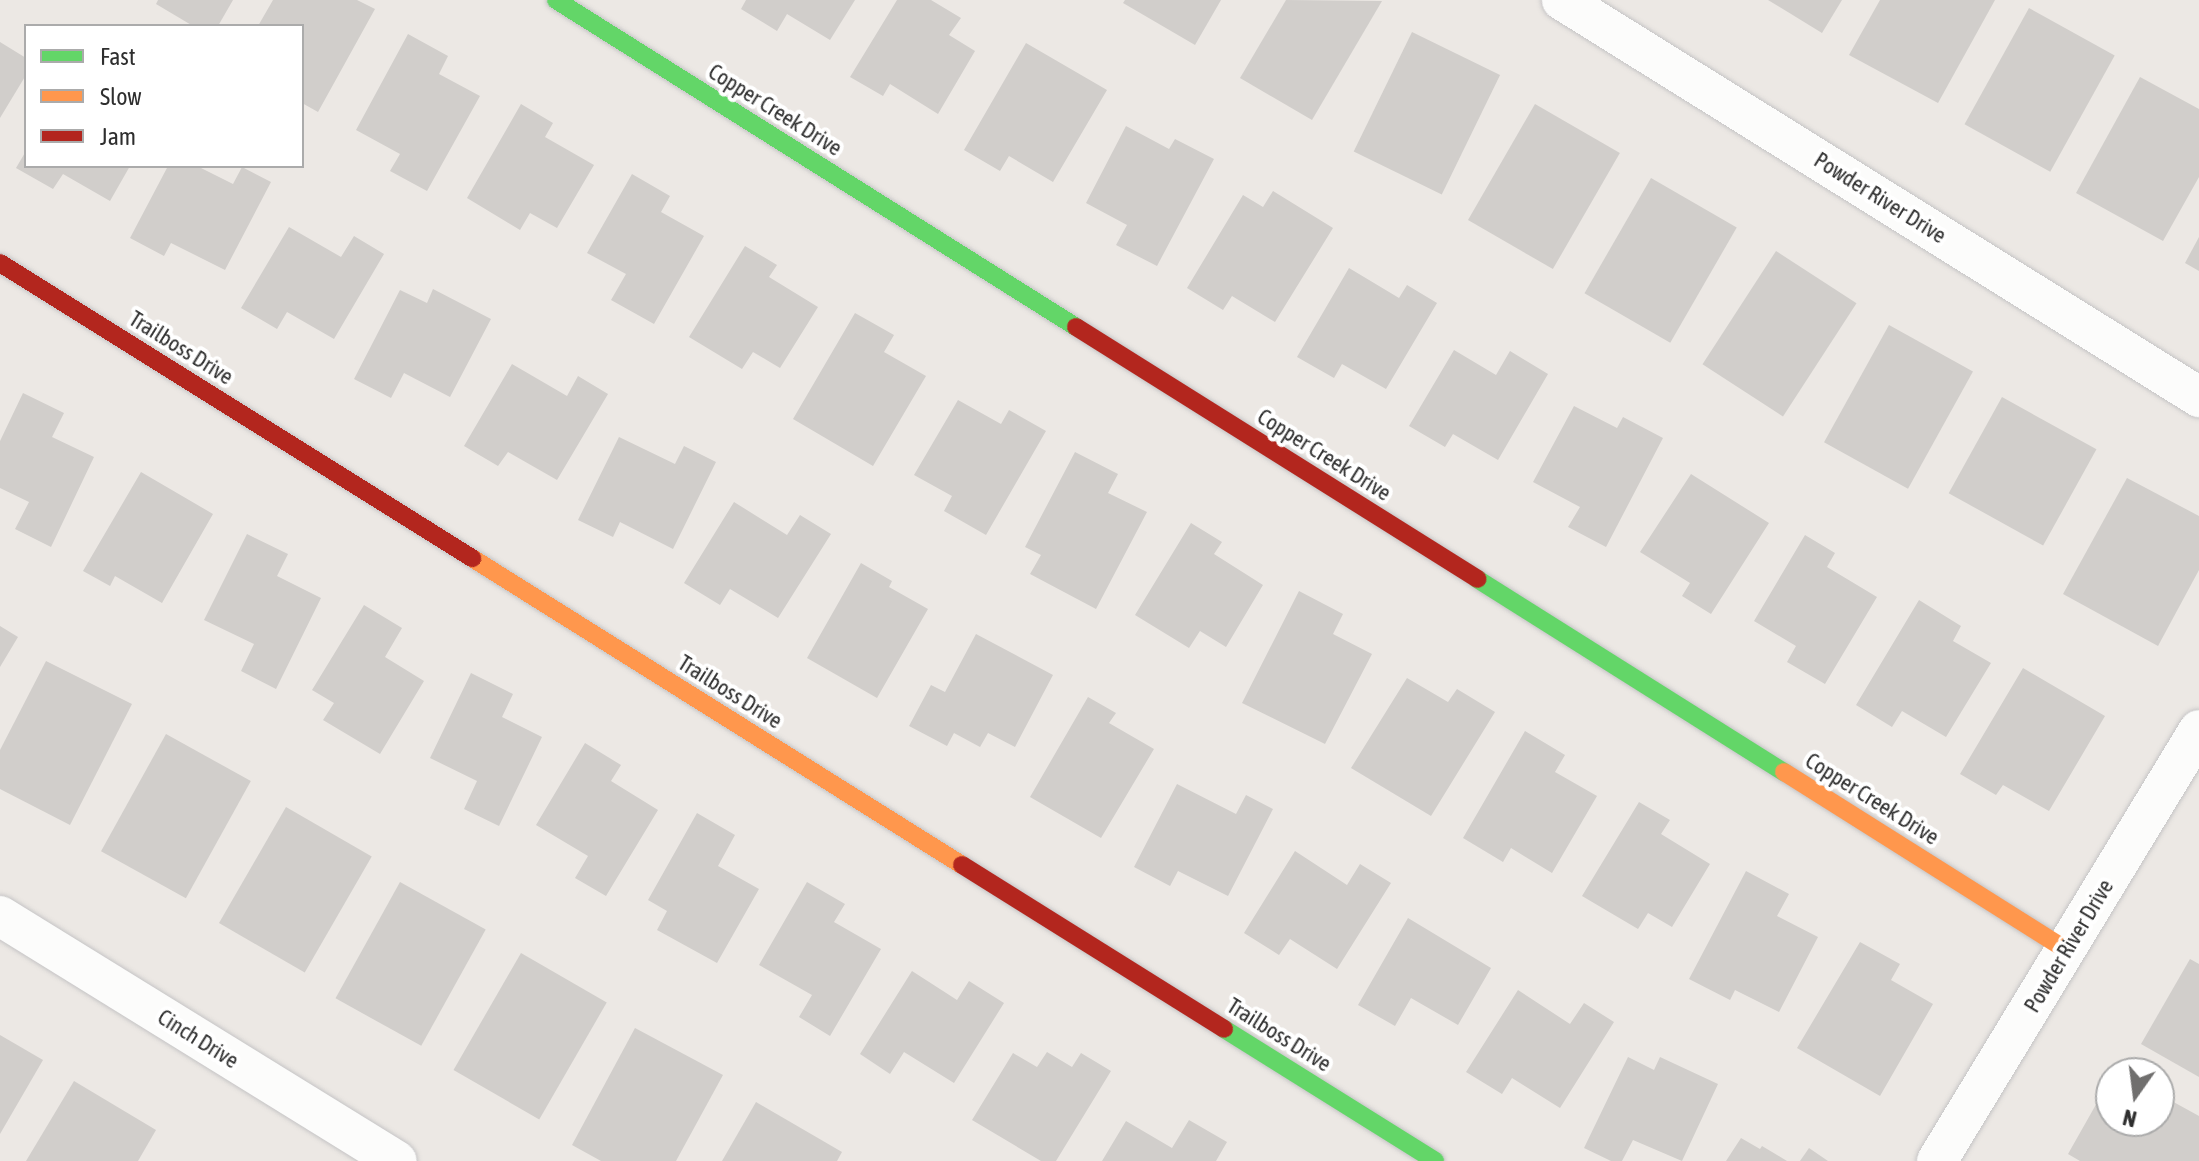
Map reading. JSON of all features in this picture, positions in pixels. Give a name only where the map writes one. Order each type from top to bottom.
[{"type":"street","name":"Copper Creek Drive","points":[[556,0],[2067,950]]},
{"type":"street","name":"Powder River Drive","points":[[1562,0],[2199,397]]},
{"type":"street","name":"Trailboss Drive","points":[[0,263],[1435,1161]]},
{"type":"street","name":"Powder River Drive","points":[[1937,1161],[2199,730]]},
{"type":"street","name":"Cinch Drive","points":[[0,916],[396,1161]]},
{"type":"building","points":[[158,0],[233,0],[219,24],[190,24],[156,4]]},
{"type":"building","points":[[273,0],[357,0],[375,9],[318,112],[304,104],[304,24],[259,24]]},
{"type":"building","points":[[746,0],[855,0],[830,40],[787,14],[777,31],[741,9]]},
{"type":"building","points":[[897,0],[931,0],[961,18],[949,35],[975,51],[938,114],[890,84],[883,96],[850,77]]},
{"type":"building","points":[[1125,0],[1221,0],[1195,45],[1123,3]]},
{"type":"building","points":[[1286,0],[1382,1],[1312,120],[1240,78]]},
{"type":"building","points":[[1768,0],[1842,0],[1822,33]]},
{"type":"building","points":[[1880,0],[1995,0],[1938,103],[1849,55]]},
{"type":"building","points":[[2029,8],[2115,56],[2050,172],[1965,124]]},
{"type":"building","points":[[1412,32],[1500,75],[1442,194],[1354,152]]},
{"type":"building","points":[[408,34],[448,56],[439,74],[480,96],[427,191],[390,171],[400,154],[356,130]]},
{"type":"building","points":[[0,42],[24,57],[24,78],[0,118]]},
{"type":"building","points":[[1026,43],[1107,90],[1053,182],[1009,156],[1000,171],[964,150]]},
{"type":"building","points":[[2140,77],[2199,109],[2199,177],[2163,241],[2076,193]]},
{"type":"building","points":[[521,104],[553,123],[545,137],[594,165],[557,228],[530,213],[520,230],[467,198]]},
{"type":"building","points":[[1535,104],[1620,153],[1553,269],[1468,220]]},
{"type":"building","points":[[1126,126],[1169,149],[1175,139],[1214,159],[1157,266],[1116,245],[1127,225],[1086,203]]},
{"type":"building","points":[[24,154],[24,168],[129,168],[110,201],[63,174],[53,189],[16,168]]},
{"type":"building","points":[[167,168],[201,168],[233,184],[244,168],[271,182],[225,270],[171,243],[164,256],[130,238]]},
{"type":"building","points":[[632,174],[670,196],[661,212],[704,236],[654,324],[611,300],[626,274],[587,253]]},
{"type":"building","points":[[1651,178],[1737,227],[1670,343],[1584,293]]},
{"type":"building","points":[[1273,191],[1333,228],[1275,322],[1232,296],[1223,310],[1187,288],[1243,195],[1263,207]]},
{"type":"building","points":[[289,227],[341,257],[354,236],[384,254],[334,339],[287,312],[277,329],[241,308]]},
{"type":"building","points":[[2199,237],[2199,271],[2185,263]]},
{"type":"building","points":[[745,246],[777,265],[769,277],[818,307],[780,368],[753,352],[742,369],[689,337]]},
{"type":"building","points":[[1776,251],[1857,303],[1783,417],[1702,364]]},
{"type":"building","points":[[1349,268],[1399,298],[1407,285],[1437,303],[1386,389],[1342,364],[1334,378],[1297,357]]},
{"type":"building","points":[[433,289],[491,319],[450,397],[404,373],[391,398],[354,379],[400,290],[427,303]]},
{"type":"building","points":[[855,313],[894,335],[884,352],[926,376],[873,466],[793,419]]},
{"type":"building","points":[[1889,325],[1973,372],[1908,489],[1824,442]]},
{"type":"building","points":[[1454,350],[1496,375],[1510,351],[1548,374],[1498,460],[1453,434],[1445,447],[1409,426]]},
{"type":"building","points":[[512,364],[567,396],[578,376],[608,394],[557,480],[508,452],[498,466],[464,446]]},
{"type":"building","points":[[23,393],[64,413],[52,437],[94,457],[51,547],[15,529],[29,502],[0,488],[0,441]]},
{"type":"building","points":[[2002,397],[2096,449],[2043,546],[1949,493]]},
{"type":"building","points":[[958,400],[1001,424],[1009,410],[1046,431],[986,535],[944,511],[952,496],[914,475]]},
{"type":"building","points":[[1574,406],[1617,428],[1623,417],[1663,438],[1606,547],[1568,527],[1580,507],[1533,482]]},
{"type":"building","points":[[619,437],[675,464],[684,446],[716,462],[673,549],[620,522],[613,537],[578,520]]},
{"type":"building","points":[[1075,452],[1118,474],[1108,493],[1147,512],[1096,609],[1030,574],[1041,555],[1025,547]]},
{"type":"building","points":[[141,472],[213,514],[162,603],[115,576],[110,586],[83,571]]},
{"type":"building","points":[[1691,474],[1769,523],[1711,614],[1682,596],[1690,583],[1640,552]]},
{"type":"building","points":[[2127,478],[2199,516],[2199,570],[2158,646],[2063,594]]},
{"type":"building","points":[[734,502],[787,535],[800,515],[831,534],[778,618],[730,589],[720,605],[684,583]]},
{"type":"building","points":[[1191,523],[1222,542],[1214,554],[1263,585],[1226,647],[1200,631],[1189,648],[1135,615]]},
{"type":"building","points":[[247,534],[288,554],[277,576],[321,598],[276,689],[241,671],[254,644],[204,620]]},
{"type":"building","points":[[1805,535],[1835,553],[1827,567],[1877,597],[1825,684],[1787,662],[1796,646],[1754,621]]},
{"type":"building","points":[[861,563],[892,581],[889,587],[928,609],[877,698],[807,658]]},
{"type":"building","points":[[1299,591],[1343,614],[1333,634],[1372,654],[1325,744],[1242,703]]},
{"type":"building","points":[[1919,600],[1961,626],[1953,641],[1991,663],[1946,737],[1902,711],[1892,727],[1856,705]]},
{"type":"building","points":[[364,605],[402,628],[385,657],[424,681],[380,754],[323,720],[334,703],[312,690]]},
{"type":"building","points":[[0,626],[18,637],[0,667]]},
{"type":"building","points":[[976,634],[1053,675],[1015,747],[988,733],[980,747],[954,733],[947,746],[909,726],[931,685],[945,692]]},
{"type":"building","points":[[46,661],[132,704],[70,825],[0,789],[0,750]]},
{"type":"building","points":[[2023,668],[2105,716],[2049,811],[2003,785],[1996,795],[1960,774]]},
{"type":"building","points":[[471,673],[513,694],[502,717],[542,737],[499,826],[464,809],[477,781],[430,758]]},
{"type":"building","points":[[1407,678],[1448,702],[1457,689],[1495,712],[1431,816],[1351,768]]},
{"type":"building","points":[[1088,697],[1116,713],[1109,723],[1154,749],[1101,838],[1030,797]]},
{"type":"building","points":[[1525,731],[1565,755],[1555,772],[1597,796],[1552,873],[1511,848],[1503,862],[1463,838]]},
{"type":"building","points":[[166,734],[251,781],[186,898],[101,851]]},
{"type":"building","points":[[585,743],[621,765],[611,781],[658,810],[606,896],[575,878],[588,856],[536,825]]},
{"type":"building","points":[[1177,784],[1236,814],[1246,795],[1273,809],[1228,896],[1178,871],[1170,886],[1134,867]]},
{"type":"building","points":[[1639,802],[1670,820],[1661,834],[1710,864],[1672,927],[1648,913],[1638,929],[1582,896]]},
{"type":"building","points":[[286,807],[372,856],[305,973],[219,923]]},
{"type":"building","points":[[697,813],[735,835],[718,866],[759,889],[717,963],[657,930],[667,911],[648,900]]},
{"type":"building","points":[[1295,851],[1347,885],[1360,864],[1391,883],[1337,969],[1290,939],[1279,955],[1244,933]]},
{"type":"building","points":[[1746,871],[1789,894],[1777,916],[1818,937],[1779,1012],[1735,990],[1730,1000],[1689,979]]},
{"type":"building","points":[[400,882],[486,930],[421,1046],[336,998]]},
{"type":"building","points":[[807,882],[845,904],[834,922],[881,949],[830,1036],[799,1017],[812,995],[759,965]]},
{"type":"building","points":[[1408,918],[1491,968],[1458,1025],[1411,998],[1395,1026],[1358,1005]]},
{"type":"building","points":[[1860,942],[1900,964],[1891,980],[1933,1004],[1880,1096],[1797,1048]]},
{"type":"building","points":[[521,953],[607,1002],[539,1119],[454,1070]]},
{"type":"building","points":[[2190,959],[2199,964],[2199,1077],[2175,1063],[2175,1057],[2164,1057],[2141,1044]]},
{"type":"building","points":[[912,971],[957,1000],[969,981],[1004,1003],[954,1083],[904,1052],[890,1074],[860,1054]]},
{"type":"building","points":[[1518,990],[1570,1024],[1584,1003],[1614,1022],[1560,1108],[1512,1078],[1502,1094],[1466,1072]]},
{"type":"building","points":[[635,1028],[723,1075],[676,1161],[601,1161],[572,1145]]},
{"type":"building","points":[[0,1035],[43,1060],[0,1134]]},
{"type":"building","points":[[1047,1052],[1072,1067],[1081,1053],[1111,1071],[1056,1161],[1041,1161],[972,1120],[1013,1053],[1037,1067]]},
{"type":"building","points":[[1628,1057],[1654,1070],[1660,1057],[1718,1084],[1682,1161],[1633,1140],[1622,1161],[1611,1161],[1584,1148]]},
{"type":"building","points":[[74,1081],[156,1130],[138,1161],[26,1161]]},
{"type":"building","points":[[756,1102],[842,1152],[837,1161],[722,1161]]},
{"type":"building","points":[[2175,1103],[2199,1116],[2199,1161],[2080,1161],[2068,1154],[2095,1106],[2095,1137],[2175,1137]]},
{"type":"building","points":[[1189,1120],[1227,1142],[1216,1161],[1102,1161],[1126,1121],[1172,1148]]},
{"type":"building","points":[[1741,1138],[1760,1149],[1762,1146],[1787,1161],[1726,1161]]},
{"type":"building","points":[[1809,1148],[1828,1161],[1800,1161]]},
{"type":"traffic: fast","points":[[556,0],[1076,327]]},
{"type":"traffic: fast","points":[[1477,579],[1784,772]]},
{"type":"traffic: fast","points":[[1224,1029],[1435,1161]]},
{"type":"traffic: slow","points":[[472,558],[962,865]]},
{"type":"traffic: slow","points":[[1784,772],[2067,950]]},
{"type":"traffic: jam","points":[[0,263],[472,558]]},
{"type":"traffic: jam","points":[[1076,327],[1477,579]]},
{"type":"traffic: jam","points":[[962,865],[1224,1029]]}]
